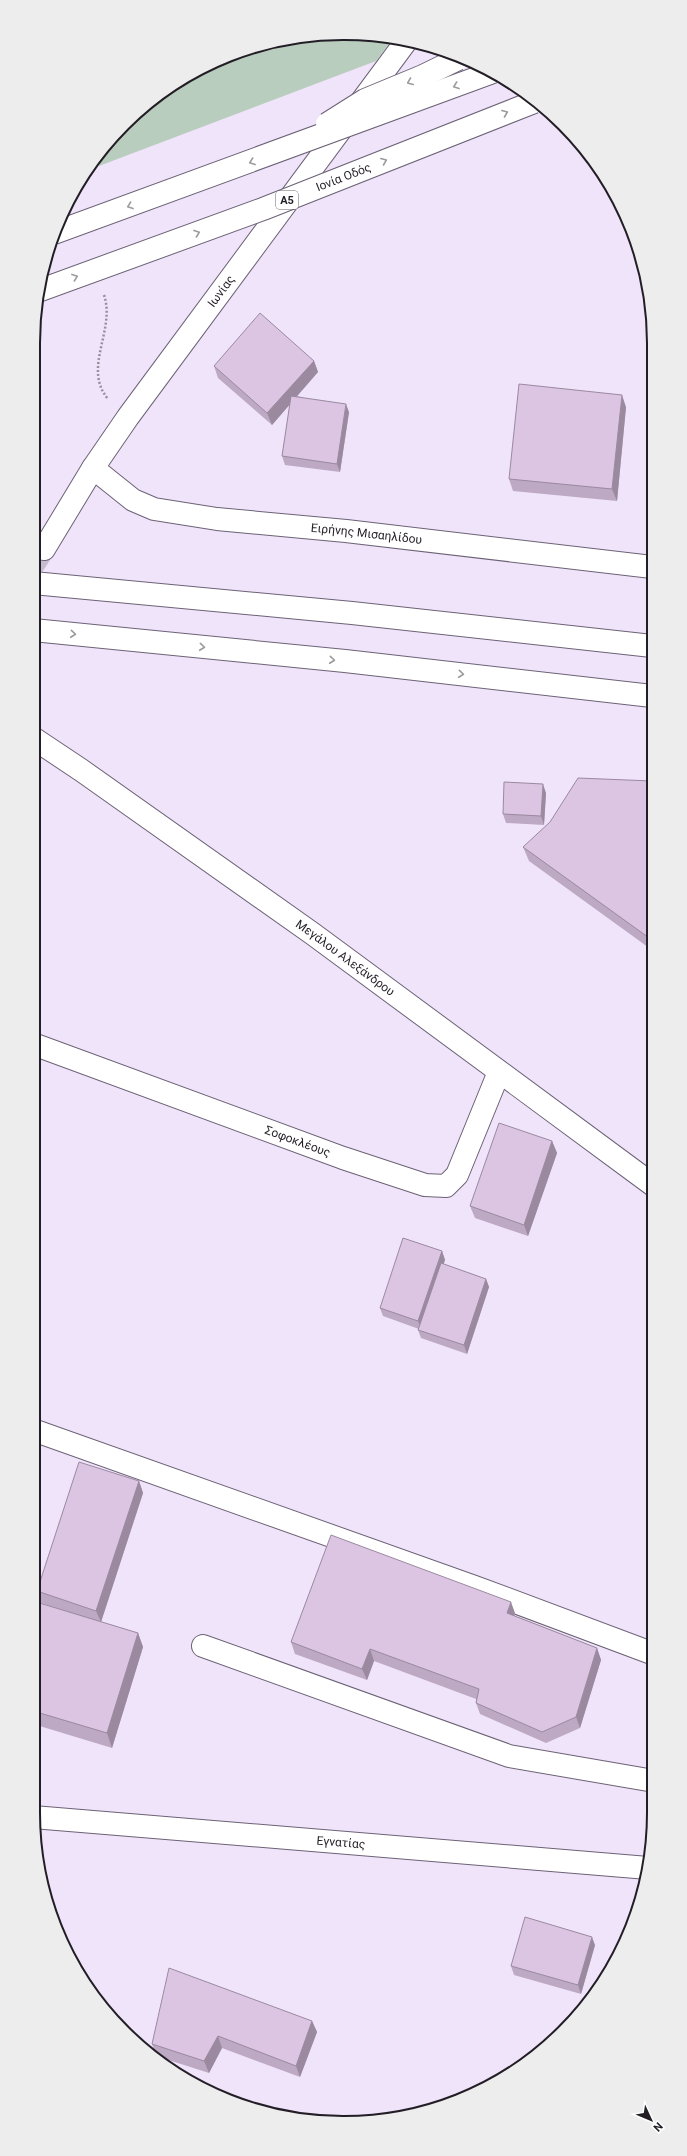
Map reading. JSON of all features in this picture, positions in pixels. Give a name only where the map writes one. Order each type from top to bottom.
[{"type":"main road","name":"Ιωνίας","points":[[44,549],[93,468],[128,417],[403,46]]},
{"type":"main road","points":[[289,148],[365,100],[423,76],[454,61]]},
{"type":"main road","points":[[62,230],[485,75]]},
{"type":"main road","name":"Ιονία Οδός","points":[[45,288],[263,209],[529,104]]},
{"type":"main road","name":"Ειρήνης Μισαηλίδου","points":[[93,468],[133,500],[154,509],[212,519],[346,531],[647,566]]},
{"type":"main road","points":[[40,584],[352,613],[647,645]]},
{"type":"main road","points":[[40,632],[344,661],[647,695]]},
{"type":"main road","name":"Μεγάλου Αλεξάνδρου","points":[[40,743],[87,774],[313,934],[647,1181]]},
{"type":"main road","name":"Σοφοκλέους","points":[[40,1047],[343,1158],[426,1185],[440,1187],[446,1186],[457,1175],[499,1072]]},
{"type":"main road","points":[[40,1432],[475,1587],[647,1651]]},
{"type":"main road","points":[[203,1646],[509,1756],[647,1780]]},
{"type":"main road","name":"Εγνατίας","points":[[40,1818],[642,1867]]},
{"type":"path","points":[[104,294],[108,320],[97,360],[98,378],[104,394],[115,407],[128,417]]},
{"type":"green space","points":[[344,40],[389,44],[376,61],[99,166],[115,143],[143,115],[175,91],[209,71],[227,63],[265,50],[304,43]]},
{"type":"building","points":[[260,313],[314,361],[267,413],[214,366]]},
{"type":"building","points":[[519,384],[622,395],[612,489],[509,479]]},
{"type":"building","points":[[291,396],[346,404],[337,464],[282,456]]},
{"type":"building","points":[[578,778],[647,781],[647,936],[523,847],[550,822]]},
{"type":"building","points":[[504,782],[543,784],[541,816],[503,814]]},
{"type":"building","points":[[499,1123],[552,1141],[524,1225],[470,1206]]},
{"type":"building","points":[[403,1238],[442,1251],[418,1321],[380,1308]]},
{"type":"building","points":[[441,1263],[486,1279],[464,1345],[418,1330]]},
{"type":"building","points":[[79,1462],[139,1481],[96,1611],[40,1592],[40,1582]]},
{"type":"building","points":[[331,1535],[511,1602],[507,1613],[597,1648],[576,1717],[542,1732],[476,1703],[479,1689],[370,1649],[362,1669],[291,1642]]},
{"type":"building","points":[[40,1603],[138,1633],[107,1733],[40,1713]]},
{"type":"building","points":[[525,1917],[592,1937],[578,1985],[511,1966]]},
{"type":"building","points":[[169,1968],[312,2021],[296,2066],[218,2036],[204,2061],[152,2044]]},
{"type":"tunnel","points":[[40,555],[44,549]]}]
